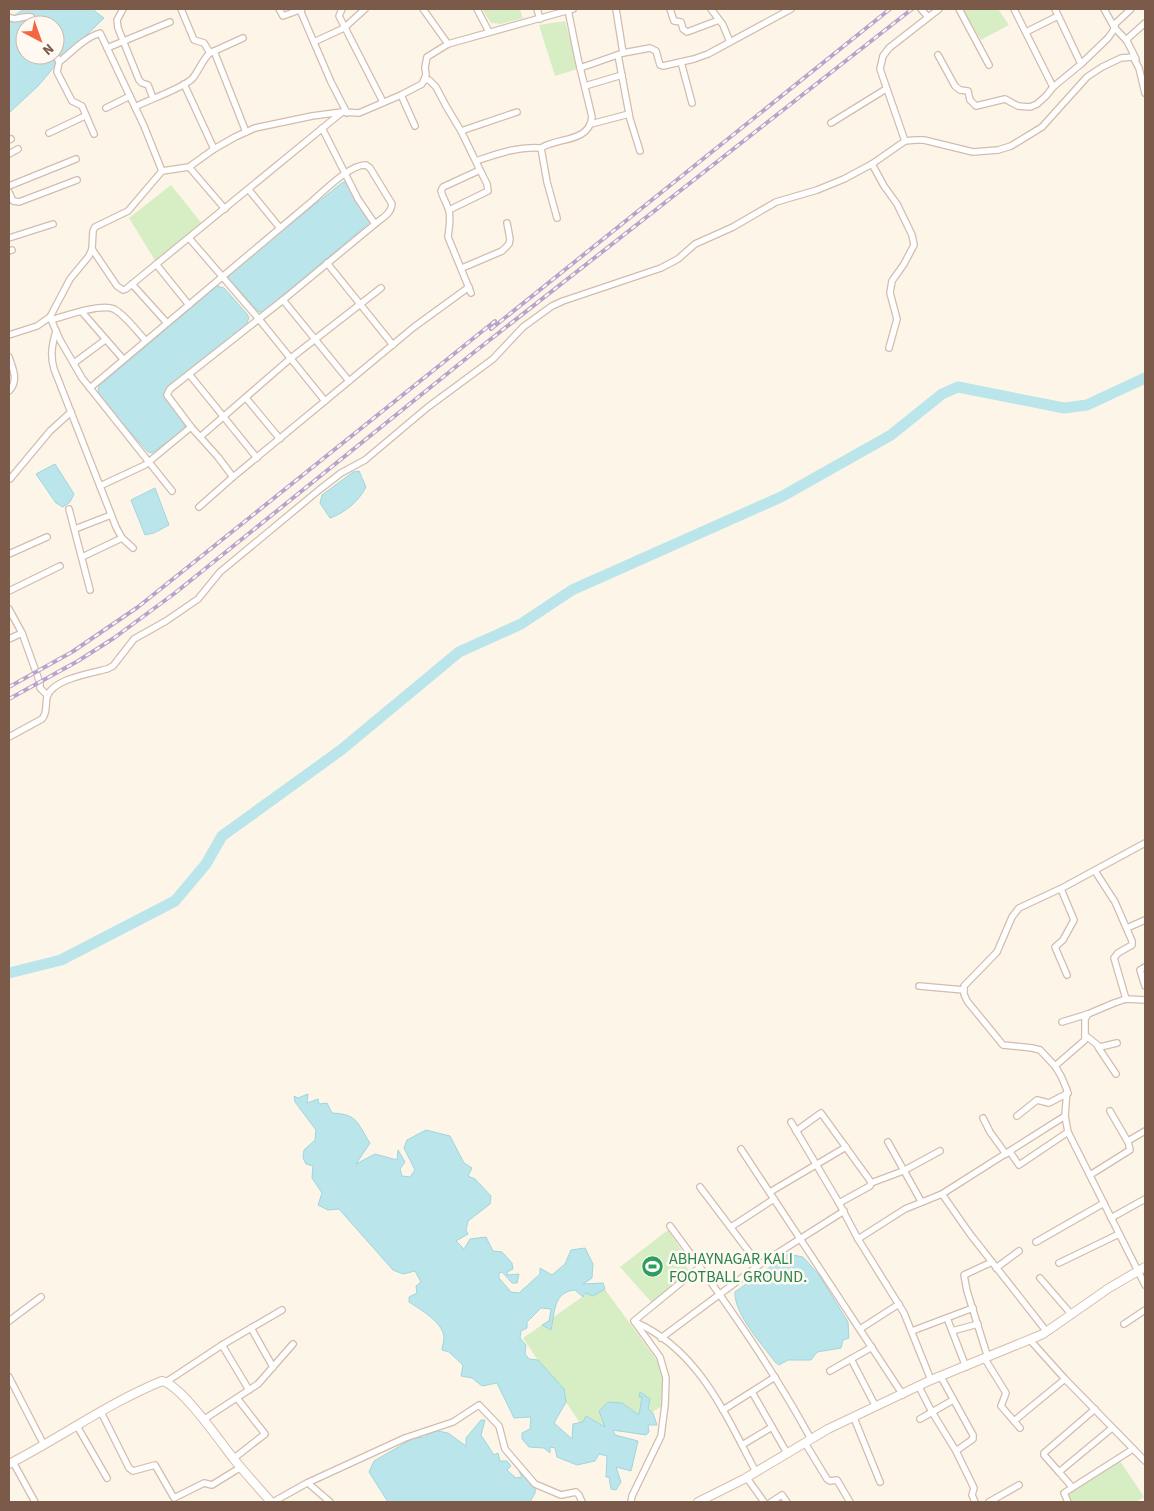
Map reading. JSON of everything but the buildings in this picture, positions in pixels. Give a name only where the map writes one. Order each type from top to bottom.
[{"type":"main road","points":[[698,1502],[711,1499],[808,1441],[932,1380],[1047,1332],[1097,1296],[1145,1267]]},
{"type":"main road","points":[[10,1463],[136,1391],[162,1381],[166,1382],[183,1396],[233,1459],[272,1502]]},
{"type":"street","points":[[123,9],[118,20],[118,28],[139,80],[148,85],[153,98]]},
{"type":"street","points":[[182,9],[194,40],[204,44],[212,52],[246,132]]},
{"type":"street","points":[[279,9],[283,16],[302,9],[344,113]]},
{"type":"street","points":[[342,9],[339,16],[344,28],[383,102]]},
{"type":"street","points":[[314,42],[344,28],[365,9]]},
{"type":"street","points":[[424,9],[448,44]]},
{"type":"street","points":[[477,9],[489,32]]},
{"type":"street","points":[[536,9],[540,18]]},
{"type":"street","points":[[616,9],[622,75],[640,151]]},
{"type":"street","points":[[670,9],[674,21],[681,22],[687,32],[719,20]]},
{"type":"street","points":[[711,9],[730,42]]},
{"type":"street","points":[[580,68],[620,54],[654,48],[660,65],[681,62],[708,54],[791,9]]},
{"type":"street","points":[[921,9],[928,17]]},
{"type":"street","points":[[904,138],[880,69],[883,56],[896,41],[939,9]]},
{"type":"street","points":[[958,9],[989,65]]},
{"type":"street","points":[[1014,9],[1053,87]]},
{"type":"street","points":[[1104,9],[1114,27],[1126,40],[1139,68],[1145,93]]},
{"type":"street","points":[[938,55],[955,86],[960,90],[968,91],[970,100],[976,106],[1005,99],[1018,106],[1030,106],[1042,100],[1053,87],[1081,64],[1112,34],[1114,27],[1131,9]]},
{"type":"street","points":[[172,491],[90,388],[56,332],[51,319],[70,279],[89,256],[92,249],[95,227],[128,211],[162,171],[189,167],[214,149],[246,132],[255,128],[312,116],[359,113],[422,84],[427,57],[448,44],[540,18],[551,12],[570,10],[580,68],[592,117],[591,124],[584,133],[541,148],[514,150],[476,161]]},
{"type":"street","points":[[1026,32],[1058,11],[1081,64]]},
{"type":"street","points":[[107,48],[170,22]]},
{"type":"street","points":[[1126,40],[1145,22]]},
{"type":"street","points":[[65,57],[98,33],[101,35],[135,106],[162,171]]},
{"type":"street","points":[[135,106],[184,84],[195,75],[212,52],[243,38]]},
{"type":"street","points":[[9,737],[42,720],[45,715],[47,696],[52,689],[68,680],[113,666],[134,639],[166,621],[198,599],[220,572],[319,490],[341,473],[365,460],[428,407],[492,360],[522,327],[552,306],[661,268],[678,258],[695,244],[733,227],[776,202],[830,185],[872,164],[904,138],[924,140],[973,152],[998,150],[1012,146],[1042,127],[1078,85],[1094,72],[1121,58],[1133,57],[1136,61]]},
{"type":"street","points":[[681,62],[692,103]]},
{"type":"street","points":[[58,65],[57,72],[72,101],[80,105],[94,134]]},
{"type":"street","points":[[1139,68],[1145,65]]},
{"type":"street","points":[[585,86],[622,75]]},
{"type":"street","points":[[424,80],[429,80],[436,87],[461,131],[487,184],[488,191],[449,210]]},
{"type":"street","points":[[184,84],[214,149]]},
{"type":"street","points":[[831,123],[886,89]]},
{"type":"street","points":[[401,95],[415,126]]},
{"type":"street","points":[[106,108],[130,96]]},
{"type":"street","points":[[461,131],[517,112]]},
{"type":"street","points":[[92,249],[119,288],[124,290],[249,190],[322,128],[344,113]]},
{"type":"street","points":[[591,124],[630,114]]},
{"type":"street","points":[[49,133],[85,116]]},
{"type":"street","points":[[322,128],[358,199],[375,224]]},
{"type":"street","points":[[541,148],[556,218]]},
{"type":"street","points":[[9,154],[18,149]]},
{"type":"street","points":[[9,186],[76,159]]},
{"type":"street","points":[[872,164],[897,204],[912,235],[914,245],[892,281],[890,293],[897,319],[889,348]]},
{"type":"street","points":[[90,388],[345,174],[360,165],[366,165],[391,202],[390,211],[283,300],[170,389],[167,395],[233,478]]},
{"type":"street","points":[[189,167],[225,209]]},
{"type":"street","points":[[471,293],[448,237],[450,230],[449,210],[442,194],[442,189],[480,170]]},
{"type":"street","points":[[9,192],[13,201],[19,202],[77,180]]},
{"type":"street","points":[[249,190],[280,228]]},
{"type":"street","points":[[462,268],[502,251],[510,240],[507,223]]},
{"type":"street","points":[[9,237],[53,224]]},
{"type":"street","points":[[190,238],[325,401]]},
{"type":"street","points":[[326,263],[393,345]]},
{"type":"street","points":[[156,264],[189,304]]},
{"type":"street","points":[[132,284],[166,323]]},
{"type":"street","points":[[199,507],[393,345],[469,287]]},
{"type":"street","points":[[200,437],[291,358],[381,288]]},
{"type":"street","points":[[283,300],[349,381]]},
{"type":"street","points":[[9,335],[37,326],[51,319],[102,307],[115,310],[146,340]]},
{"type":"street","points":[[82,312],[123,359]]},
{"type":"street","points":[[56,332],[51,350],[51,358],[112,515],[122,538],[133,548]]},
{"type":"street","points":[[74,363],[105,340]]},
{"type":"street","points":[[9,357],[15,380],[14,386],[9,391]]},
{"type":"street","points":[[189,374],[257,458]]},
{"type":"street","points":[[246,398],[280,440]]},
{"type":"street","points":[[10,479],[50,431],[71,412]]},
{"type":"street","points":[[100,486],[150,461],[191,427]]},
{"type":"street","points":[[69,508],[90,590]]},
{"type":"street","points":[[75,529],[112,515]]},
{"type":"street","points":[[9,554],[47,537]]},
{"type":"street","points":[[82,557],[122,538]]},
{"type":"street","points":[[9,590],[60,566]]},
{"type":"street","points":[[9,610],[22,633],[40,683],[40,688],[47,696]]},
{"type":"street","points":[[9,639],[22,633]]},
{"type":"street","points":[[1145,843],[1061,889],[1016,911],[997,952],[964,986],[967,1001],[1003,1045],[1040,1050],[1055,1066],[1068,1093],[1065,1116],[1068,1132],[1145,1284]]},
{"type":"street","points":[[1095,871],[1115,902],[1132,943],[1114,958],[1126,999]]},
{"type":"street","points":[[1061,889],[1074,920],[1062,940],[1055,947],[1067,975]]},
{"type":"street","points":[[1127,928],[1145,920]]},
{"type":"street","points":[[1145,967],[1140,970],[1145,986]]},
{"type":"street","points":[[919,986],[964,990]]},
{"type":"street","points":[[1062,1022],[1088,1014],[1114,1002],[1126,999],[1145,1000]]},
{"type":"street","points":[[1055,1066],[1085,1040],[1085,1019],[1088,1014]]},
{"type":"street","points":[[1086,1036],[1098,1047],[1116,1074]]},
{"type":"street","points":[[1098,1047],[1117,1043]]},
{"type":"street","points":[[1017,1116],[1037,1100],[1049,1103],[1068,1093]]},
{"type":"street","points":[[1090,1175],[1130,1150],[1128,1142],[1110,1111]]},
{"type":"street","points":[[796,1131],[821,1112],[872,1183]]},
{"type":"street","points":[[858,1239],[905,1209],[942,1194],[1065,1116]]},
{"type":"street","points":[[984,1118],[992,1134],[1019,1165],[1068,1132]]},
{"type":"street","points":[[791,1122],[839,1202],[858,1239],[899,1304],[932,1380]]},
{"type":"street","points":[[1128,1142],[1128,1140],[1145,1131]]},
{"type":"street","points":[[888,1142],[921,1201]]},
{"type":"street","points":[[770,1192],[846,1147]]},
{"type":"street","points":[[742,1149],[903,1395]]},
{"type":"street","points":[[839,1202],[870,1186],[872,1183],[903,1171],[940,1151]]},
{"type":"street","points":[[700,1187],[760,1265]]},
{"type":"street","points":[[942,1194],[970,1234],[1047,1332]]},
{"type":"street","points":[[730,1227],[774,1199]]},
{"type":"street","points":[[1111,1218],[1145,1199]]},
{"type":"street","points":[[1036,1242],[1104,1203]]},
{"type":"street","points":[[661,1338],[760,1265],[844,1211]]},
{"type":"street","points":[[670,1226],[720,1295],[775,1377],[827,1479],[830,1481],[837,1480],[850,1502]]},
{"type":"street","points":[[1060,1262],[1119,1234]]},
{"type":"street","points":[[996,1268],[1020,1251]]},
{"type":"street","points":[[992,1262],[964,1275],[986,1359],[1006,1393],[1001,1406],[1020,1428]]},
{"type":"street","points":[[633,1321],[700,1267]]},
{"type":"street","points":[[1040,1278],[1072,1315]]},
{"type":"street","points":[[9,1321],[41,1297]]},
{"type":"street","points":[[860,1329],[899,1304]]},
{"type":"street","points":[[912,1331],[973,1308]]},
{"type":"street","points":[[166,1382],[222,1345],[282,1310]]},
{"type":"street","points":[[1124,1324],[1145,1310]]},
{"type":"street","points":[[947,1318],[966,1367]]},
{"type":"street","points":[[633,1321],[646,1327],[672,1345],[708,1383],[756,1472]]},
{"type":"street","points":[[631,1502],[636,1487],[661,1436],[666,1378],[660,1357],[633,1321]]},
{"type":"street","points":[[952,1331],[978,1324]]},
{"type":"street","points":[[251,1328],[273,1367]]},
{"type":"street","points":[[1030,1340],[1145,1461]]},
{"type":"street","points":[[203,1420],[262,1380],[294,1344]]},
{"type":"street","points":[[222,1345],[249,1390]]},
{"type":"street","points":[[830,1371],[872,1347]]},
{"type":"street","points":[[851,1359],[876,1408]]},
{"type":"street","points":[[941,1376],[974,1436],[973,1439],[956,1451]]},
{"type":"street","points":[[9,1377],[44,1445]]},
{"type":"street","points":[[723,1410],[775,1377]]},
{"type":"street","points":[[1014,1421],[1065,1379]]},
{"type":"street","points":[[919,1387],[956,1451],[974,1488],[972,1495],[975,1502]]},
{"type":"street","points":[[752,1392],[787,1453]]},
{"type":"street","points":[[233,1459],[265,1434],[237,1398]]},
{"type":"street","points":[[920,1419],[953,1400]]},
{"type":"street","points":[[272,1502],[308,1483],[406,1438],[453,1422],[479,1405],[499,1426],[505,1449],[535,1484],[561,1494],[576,1492],[580,1495],[582,1502]]},
{"type":"street","points":[[1072,1487],[1044,1453],[1095,1409]]},
{"type":"street","points":[[101,1412],[130,1470],[155,1465],[174,1498],[204,1483],[212,1485],[241,1467]]},
{"type":"street","points":[[854,1418],[880,1482]]},
{"type":"street","points":[[77,1426],[106,1478]]},
{"type":"street","points":[[742,1445],[772,1427]]},
{"type":"street","points":[[1059,1472],[1112,1428]]},
{"type":"street","points":[[1068,1502],[1063,1494],[1132,1449]]},
{"type":"street","points":[[10,1463],[36,1502]]},
{"type":"street","points":[[747,1478],[764,1502]]},
{"type":"street","points":[[308,1483],[330,1502]]},
{"type":"street","points":[[989,1502],[1019,1485]]},
{"type":"street","points":[[770,1502],[781,1496],[787,1502]]},
{"type":"green space","points":[[482,9],[520,9],[523,18],[501,24],[491,23]]},
{"type":"green space","points":[[962,9],[998,9],[1009,25],[981,40]]},
{"type":"green space","points":[[565,21],[578,69],[555,76],[539,25]]},
{"type":"green space","points":[[171,185],[203,225],[156,262],[129,218]]},
{"type":"green space","name":"ABHAYNAGAR KALI FOOTBALL GROUND.","points":[[668,1230],[690,1263],[686,1267],[690,1271],[653,1304],[620,1267]]},
{"type":"green space","points":[[601,1284],[664,1370],[662,1406],[620,1432],[580,1423],[523,1338]]},
{"type":"green space","points":[[1118,1458],[1144,1497],[1136,1502],[1067,1502],[1061,1495]]},
{"type":"water","points":[[24,9],[92,9],[104,18],[65,56],[65,15],[15,15]]},
{"type":"water","points":[[15,15],[15,65],[56,65],[39,85],[9,113],[9,19]]},
{"type":"water","points":[[343,182],[347,183],[370,222],[263,312],[259,312],[228,278],[232,271]]},
{"type":"water","points":[[217,286],[224,288],[249,318],[246,325],[164,395],[185,421],[185,429],[152,453],[148,452],[100,398],[98,394],[99,386]]},
{"type":"water","points":[[55,464],[74,494],[70,502],[63,507],[56,503],[36,474]]},
{"type":"water","points":[[359,471],[366,487],[363,492],[346,510],[330,518],[320,503],[322,495],[353,472]]},
{"type":"water","points":[[155,488],[169,525],[154,533],[145,535],[131,500]]},
{"type":"water","points":[[308,1094],[307,1103],[318,1099],[319,1104],[327,1103],[332,1113],[347,1115],[359,1125],[370,1143],[356,1164],[375,1154],[397,1160],[398,1150],[405,1162],[400,1169],[402,1176],[410,1177],[415,1170],[404,1148],[407,1140],[426,1130],[450,1136],[464,1163],[472,1168],[468,1176],[475,1179],[491,1196],[490,1204],[468,1221],[466,1230],[468,1234],[456,1241],[464,1249],[470,1239],[486,1237],[493,1251],[502,1252],[512,1263],[513,1269],[507,1272],[508,1275],[519,1274],[517,1283],[512,1283],[502,1272],[499,1273],[499,1278],[511,1292],[519,1293],[540,1274],[540,1268],[552,1275],[565,1264],[571,1250],[585,1248],[593,1264],[592,1278],[583,1284],[603,1283],[605,1289],[593,1296],[585,1293],[583,1297],[575,1290],[568,1292],[556,1304],[551,1330],[542,1325],[549,1321],[551,1309],[541,1308],[527,1322],[527,1328],[521,1331],[520,1338],[526,1345],[525,1354],[529,1359],[538,1360],[564,1389],[566,1402],[554,1423],[572,1439],[573,1424],[583,1422],[586,1416],[605,1427],[599,1411],[608,1402],[622,1403],[639,1415],[642,1397],[639,1397],[640,1392],[650,1399],[648,1409],[653,1413],[657,1425],[648,1425],[649,1432],[646,1435],[613,1430],[615,1435],[638,1441],[631,1471],[616,1467],[621,1482],[616,1490],[611,1489],[609,1477],[606,1477],[607,1456],[599,1454],[595,1461],[577,1465],[557,1457],[555,1448],[550,1447],[550,1453],[544,1448],[529,1447],[522,1439],[522,1433],[530,1429],[531,1417],[514,1418],[497,1383],[482,1386],[472,1378],[461,1376],[463,1365],[449,1352],[442,1350],[444,1338],[440,1327],[431,1317],[409,1302],[409,1297],[417,1293],[416,1286],[421,1282],[415,1271],[403,1274],[393,1270],[339,1209],[328,1210],[318,1205],[322,1193],[312,1178],[313,1166],[306,1164],[303,1158],[304,1150],[315,1140],[316,1130],[295,1102],[294,1096],[298,1098]]},
{"type":"water","points":[[788,1254],[803,1257],[819,1275],[848,1322],[849,1338],[843,1340],[841,1348],[817,1352],[811,1360],[788,1360],[779,1365],[750,1329],[739,1310],[735,1292]]},
{"type":"water","points":[[481,1420],[485,1420],[481,1435],[494,1455],[498,1453],[500,1461],[507,1461],[511,1466],[507,1470],[516,1478],[522,1477],[518,1469],[526,1470],[536,1481],[535,1493],[530,1502],[388,1502],[369,1472],[374,1461],[414,1438],[425,1437],[433,1430],[448,1433],[466,1446],[466,1438]]},
{"type":"waterway","points":[[9,973],[61,960],[175,901],[206,864],[222,836],[341,750],[459,652],[521,624],[572,590],[781,497],[891,435],[942,394],[958,387],[1064,408],[1087,405],[1145,378]]},
{"type":"railway","points":[[491,329],[890,9]]},
{"type":"railway","points":[[9,699],[78,661],[114,638],[175,593],[468,357],[912,9]]},
{"type":"railway","points":[[9,687],[72,652],[138,607],[495,321]]},
{"type":"place","name":"ABHAYNAGAR KALI FOOTBALL GROUND.","points":[[653,1267]]}]
